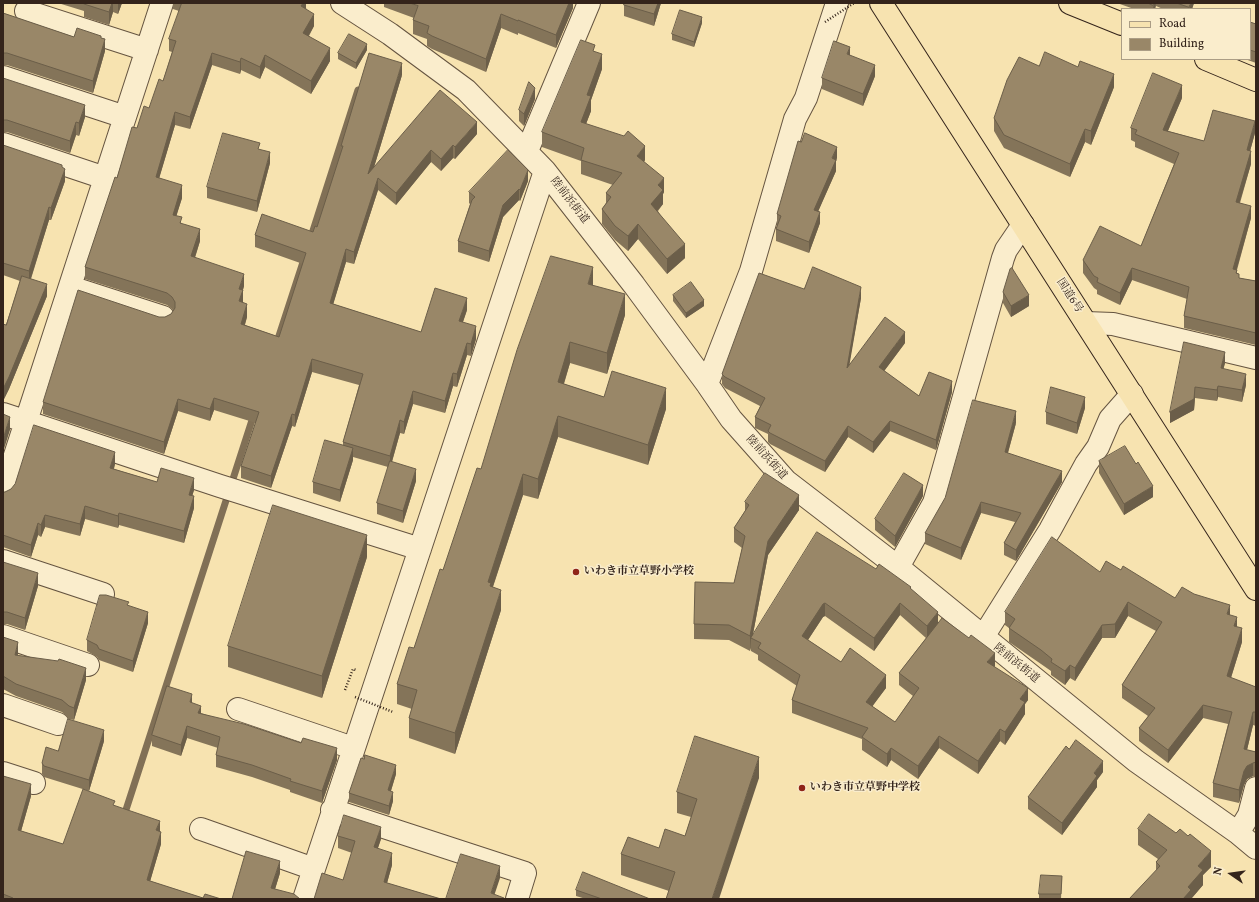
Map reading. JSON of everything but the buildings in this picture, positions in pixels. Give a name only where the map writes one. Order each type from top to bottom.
[{"type":"main road","name":"国道6号","points":[[881,3],[1256,589]]},
{"type":"main road","points":[[1070,3],[1121,24]]},
{"type":"main road","points":[[1208,60],[1256,80]]},
{"type":"street","points":[[3,492],[162,3]]},
{"type":"street","name":"陸前浜街道","points":[[342,3],[390,34],[466,90],[546,171],[707,384],[731,419],[786,481],[898,567],[1136,761],[1238,832],[1256,848]]},
{"type":"street","points":[[527,151],[589,3]]},
{"type":"street","points":[[707,384],[751,271],[794,119],[806,98],[837,3]]},
{"type":"street","points":[[26,12],[147,50]]},
{"type":"street","points":[[3,77],[125,117]]},
{"type":"street","points":[[3,144],[105,178]]},
{"type":"street","points":[[304,899],[332,810],[546,171]]},
{"type":"street","points":[[898,567],[934,503],[1003,258],[1006,250],[1023,225]]},
{"type":"street","points":[[70,287],[163,317]]},
{"type":"street","points":[[1086,323],[1113,324],[1256,358]]},
{"type":"street","points":[[983,637],[1050,530],[1086,464],[1098,447],[1110,419],[1132,394]]},
{"type":"street","points":[[3,414],[226,488],[420,549]]},
{"type":"street","points":[[3,561],[103,594]]},
{"type":"street","points":[[3,636],[88,665]]},
{"type":"street","points":[[3,705],[58,724]]},
{"type":"street","points":[[238,709],[353,748]]},
{"type":"street","points":[[3,773],[34,783]]},
{"type":"street","points":[[1238,832],[1249,815],[1256,788]]},
{"type":"street","points":[[332,810],[525,873],[517,899]]},
{"type":"street","points":[[201,829],[314,869]]},
{"type":"path","points":[[824,22],[854,3]]},
{"type":"path","points":[[355,697],[393,712]]},
{"type":"waterway","points":[[310,240],[358,90]]},
{"type":"waterway","points":[[276,345],[305,256]]},
{"type":"waterway","points":[[123,819],[254,414]]},
{"type":"place","name":"いわき市立草野小学校","points":[[576,572]]},
{"type":"place","name":"いわき市立草野中学校","points":[[802,788]]}]
